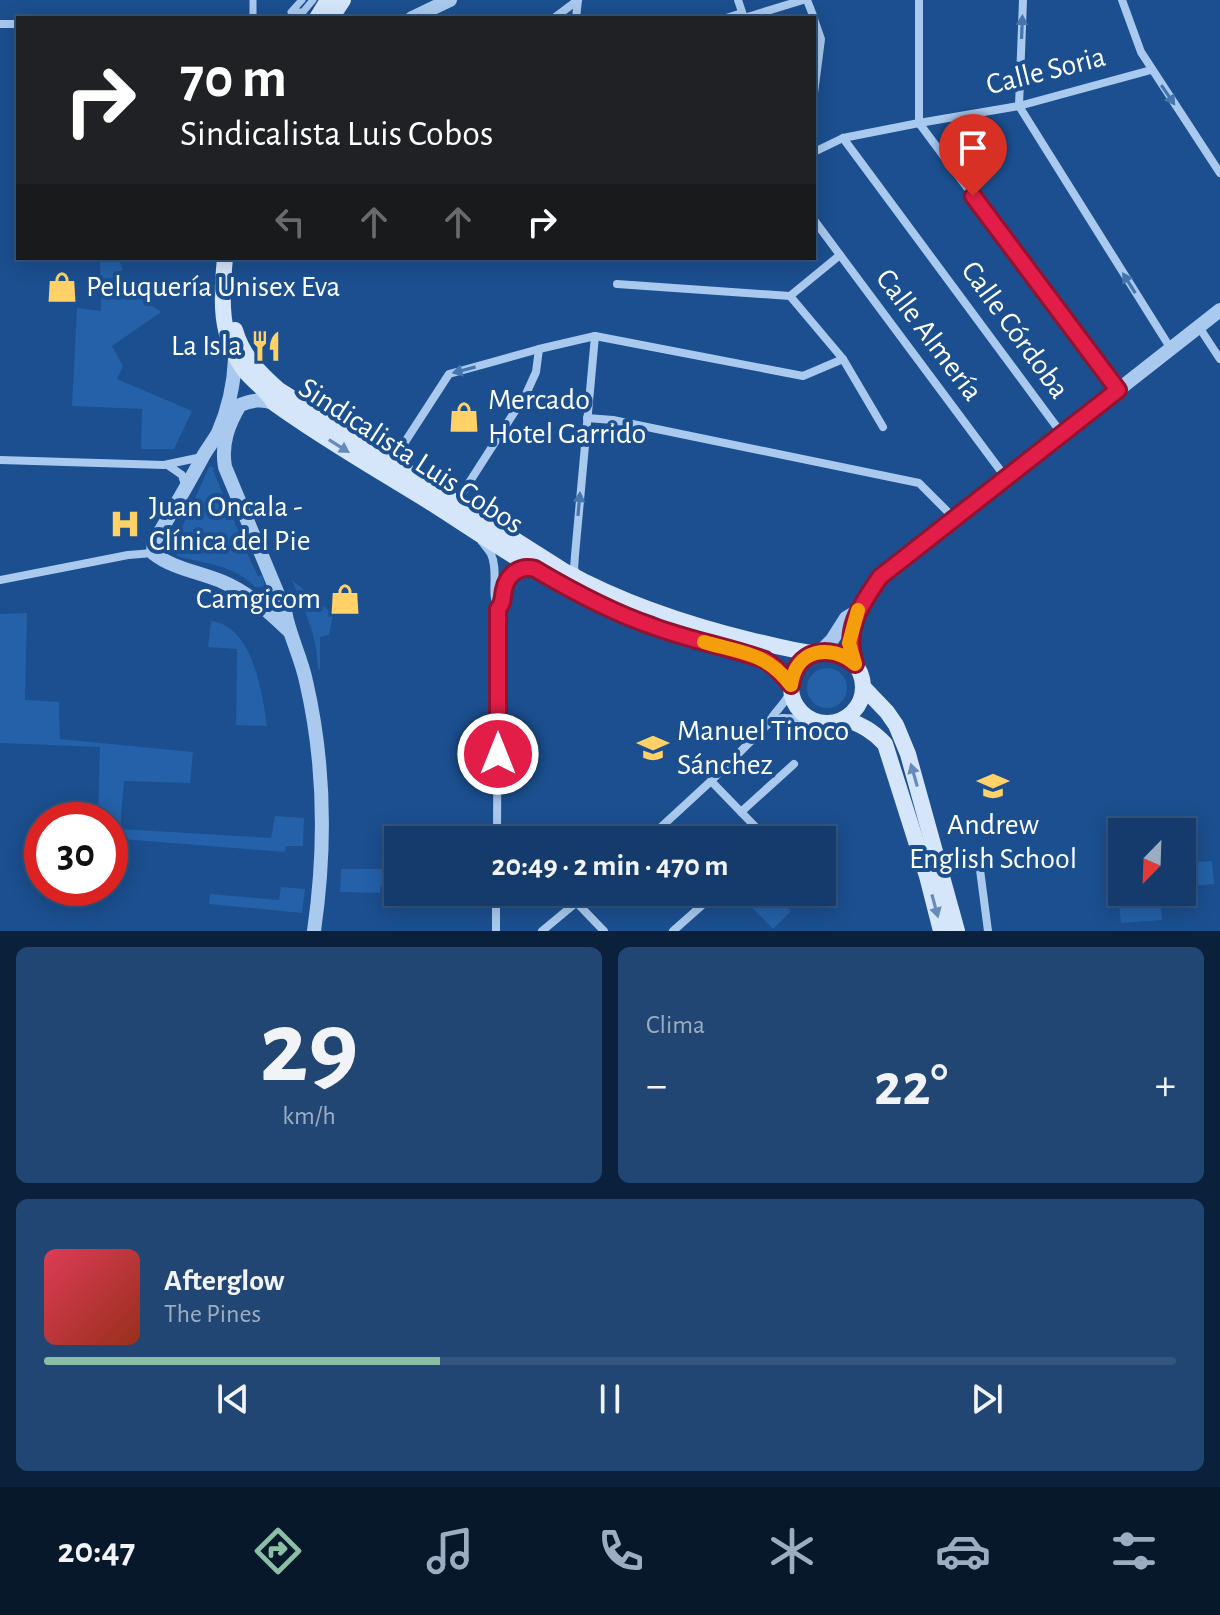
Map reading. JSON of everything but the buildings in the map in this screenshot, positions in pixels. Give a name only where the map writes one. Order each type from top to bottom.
[{"type":"main road","name":"Sindicalista Luis Cobos","points":[[225,260],[223,319],[228,343],[235,359],[274,403],[581,595],[655,627],[765,660],[776,668],[791,688]]},
{"type":"main road","name":"Sindicalista Luis Cobos","points":[[234,260],[230,296],[238,340],[255,367],[279,390],[581,580],[640,607],[720,633],[818,652]]},
{"type":"main road","points":[[818,652],[841,654],[855,664],[862,675],[864,688],[855,712],[833,723],[809,719],[793,701],[792,677],[798,665],[818,652]]},
{"type":"main road","points":[[864,688],[896,725],[908,754],[957,931]]},
{"type":"main road","points":[[845,719],[874,732],[885,744],[941,931]]},
{"type":"street","points":[[302,0],[291,12],[303,12],[313,0]]},
{"type":"street","points":[[416,16],[450,0]]},
{"type":"street","points":[[557,16],[578,0],[576,16]]},
{"type":"street","points":[[738,0],[743,16],[805,0]]},
{"type":"street","points":[[919,0],[919,123],[1118,390]]},
{"type":"street","points":[[1023,0],[1019,106],[1171,349]]},
{"type":"street","points":[[1122,0],[1151,70],[1220,173]]},
{"type":"street","points":[[816,24],[821,39],[816,78]]},
{"type":"street","name":"Calle Soria","points":[[816,151],[843,138],[1019,106],[1151,70]]},
{"type":"street","name":"Calle Córdoba","points":[[843,138],[1062,434]]},
{"type":"street","name":"Calle Almería","points":[[816,223],[1006,478]]},
{"type":"street","points":[[617,284],[790,296],[840,255]]},
{"type":"street","points":[[218,260],[222,287]]},
{"type":"street","points":[[790,296],[843,359],[883,427]]},
{"type":"street","points":[[818,652],[832,640],[846,618],[856,612],[880,577],[1220,310]]},
{"type":"street","points":[[1199,327],[1220,359]]},
{"type":"street","points":[[392,463],[449,374],[595,336],[803,376],[843,359]]},
{"type":"street","points":[[581,580],[574,569],[595,336]]},
{"type":"street","points":[[456,503],[526,394],[536,372],[539,349]]},
{"type":"street","points":[[153,553],[154,542],[217,435],[227,406],[235,359]]},
{"type":"street","points":[[274,403],[263,400],[240,405],[226,433],[223,455],[225,467],[285,611],[289,632],[306,678],[319,744],[322,824],[314,931]]},
{"type":"street","points":[[587,418],[613,420],[919,483],[955,519]]},
{"type":"street","points":[[0,460],[164,465],[202,457],[215,459],[225,467]]},
{"type":"street","points":[[164,465],[182,475],[186,488]]},
{"type":"street","points":[[472,529],[491,553],[498,609],[497,826]]},
{"type":"street","points":[[0,580],[153,553],[162,560],[224,582],[248,595],[289,632]]},
{"type":"street","points":[[498,609],[503,604],[507,581],[518,569],[535,569]]},
{"type":"street","points":[[248,595],[264,593],[271,583],[271,577]]},
{"type":"street","points":[[855,664],[849,643],[856,623],[856,612]]},
{"type":"street","points":[[662,826],[768,724],[772,715],[785,703],[791,688]]},
{"type":"street","points":[[768,724],[782,718],[809,719]]},
{"type":"street","points":[[741,812],[794,764]]},
{"type":"street","points":[[711,781],[754,826]]},
{"type":"street","points":[[941,872],[979,862],[988,931]]},
{"type":"street","points":[[496,906],[496,931]]},
{"type":"street","points":[[542,931],[573,906]]},
{"type":"street","points":[[580,906],[604,931]]},
{"type":"street","points":[[673,931],[701,906]]},
{"type":"shaded area","points":[[100,260],[119,260],[123,269],[118,275],[124,287],[161,312],[112,346],[123,366],[117,379],[192,411],[174,449],[141,449],[142,409],[72,406],[77,308],[101,311]]},
{"type":"shaded area","points":[[211,466],[215,469],[251,562],[258,576],[262,575],[265,584],[262,587],[255,587],[239,574],[179,557],[173,551]]},
{"type":"shaded area","points":[[292,580],[333,614],[329,635],[320,637],[320,669],[310,623]]},
{"type":"shaded area","points":[[27,613],[25,700],[59,702],[60,739],[193,752],[190,783],[124,781],[122,802],[98,802],[100,747],[0,743],[0,614]]},
{"type":"shaded area","points":[[211,621],[225,626],[246,647],[258,679],[267,726],[236,725],[237,649],[208,647]]},
{"type":"shaded area","points":[[827,668],[841,674],[847,688],[841,702],[827,708],[813,702],[807,688],[813,674]]},
{"type":"shaded area","points":[[275,816],[304,818],[303,846],[286,846],[285,852],[128,839],[128,829],[271,838]]},
{"type":"shaded area","points":[[1212,861],[1214,884],[1196,886],[1196,862]]},
{"type":"shaded area","points":[[341,869],[384,869],[384,885],[381,885],[380,893],[340,892]]},
{"type":"shaded area","points":[[281,887],[305,889],[302,913],[209,904],[210,894],[279,900]]},
{"type":"shaded area","points":[[751,906],[786,906],[791,911],[773,929]]},
{"type":"shaded area","points":[[1119,906],[1161,906],[1162,920],[1121,923]]},
{"type":"slow traffic","points":[[704,642],[765,660],[791,685],[798,665],[814,653],[834,652],[846,656],[855,664],[849,643],[858,610]]},
{"type":"place","name":"Peluquería Unisex Eva","points":[[62,287]]},
{"type":"place","name":"La Isla","points":[[266,346]]},
{"type":"place","name":"Mercado Hotel Garrido","points":[[464,417]]},
{"type":"place","name":"Juan Oncala - Clínica del Pie","points":[[125,524]]},
{"type":"place","name":"Camgicom","points":[[345,599]]},
{"type":"place","name":"Manuel Tinoco Sánchez","points":[[653,748]]},
{"type":"place","name":"Andrew English School","points":[[993,786]]},
{"type":"route","points":[[498,754],[498,609],[503,604],[507,581],[518,569],[535,569],[630,618],[765,660],[791,685],[798,665],[814,653],[834,652],[846,656],[855,664],[849,643],[856,623],[856,612],[880,577],[1118,390],[973,196]]}]
